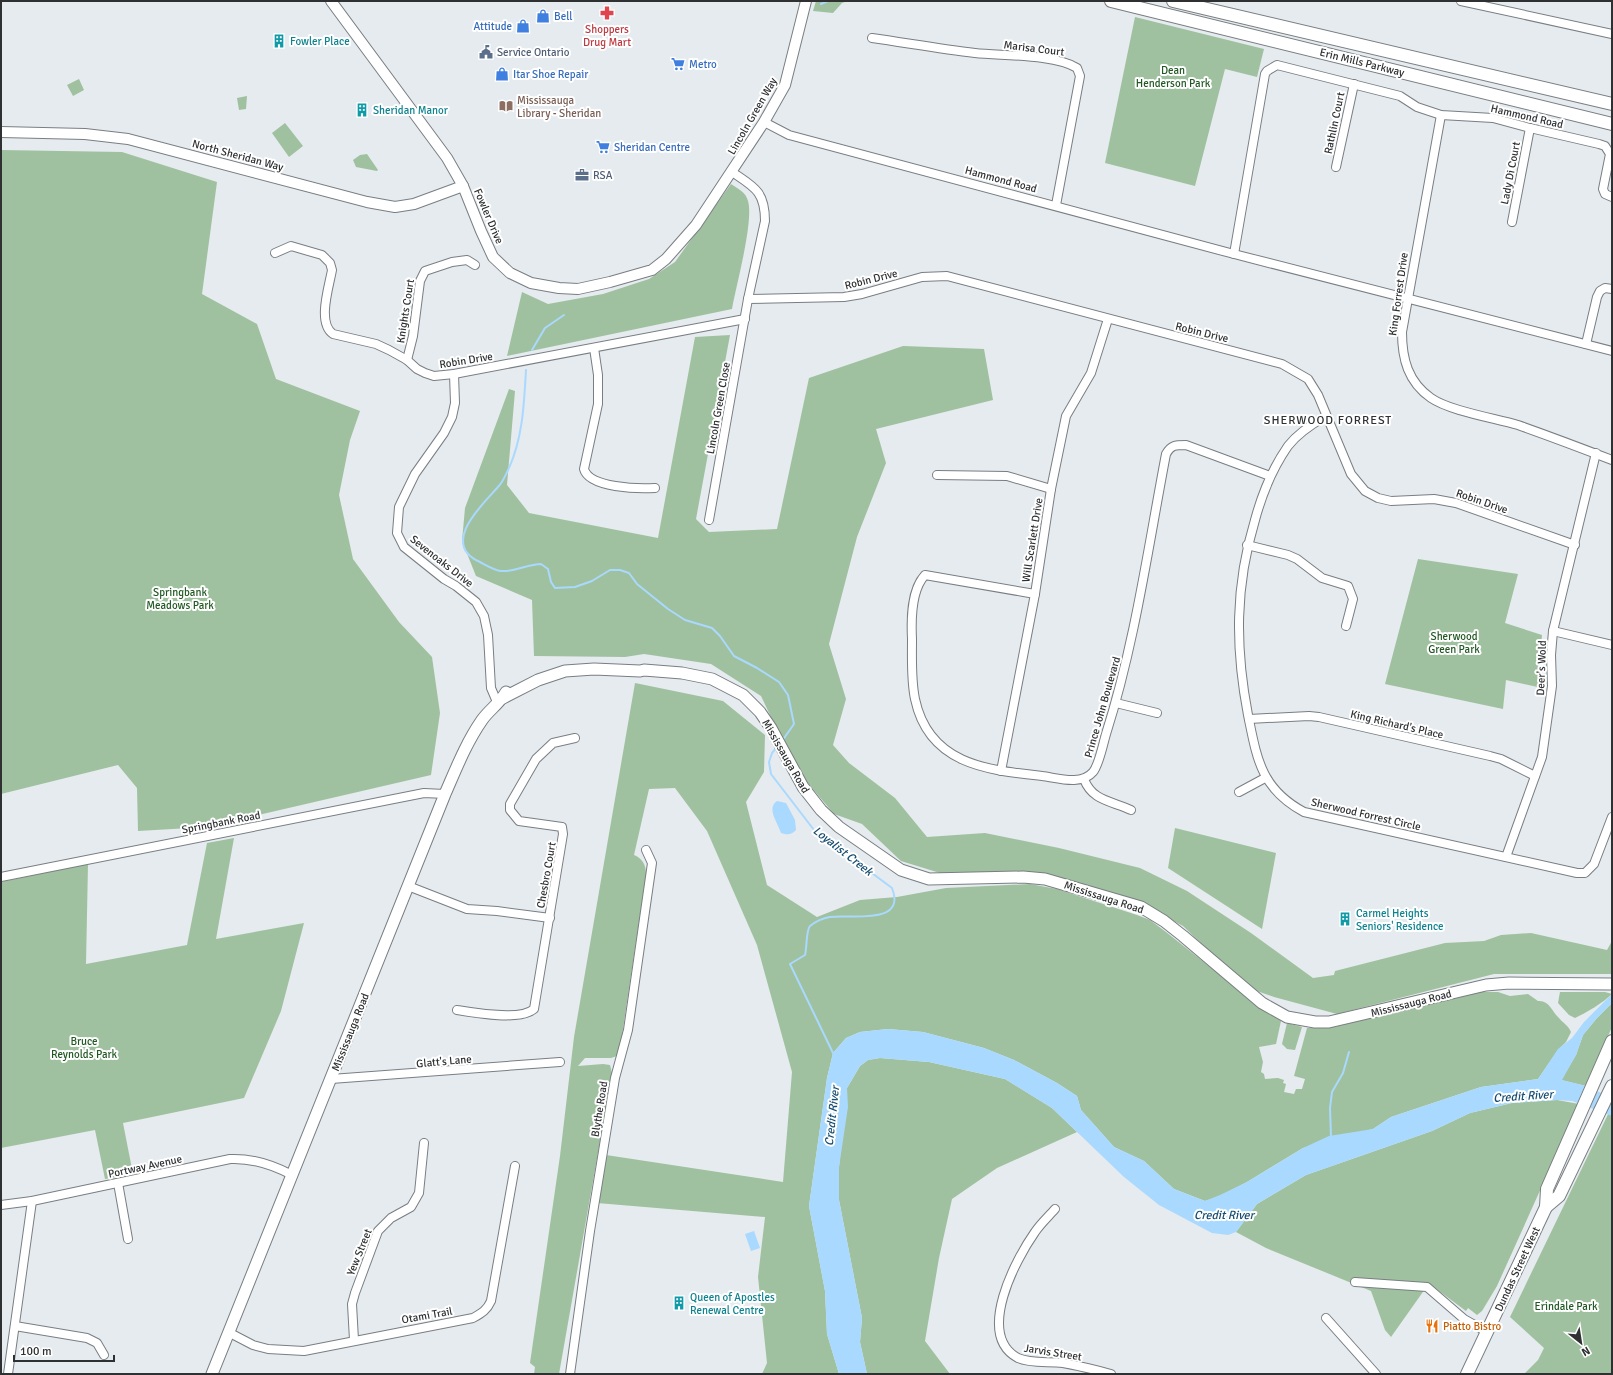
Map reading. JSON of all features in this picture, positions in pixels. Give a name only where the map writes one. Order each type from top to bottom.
[{"type":"main road","name":"Erin Mills Parkway","points":[[1111,1],[1612,124]]},
{"type":"main road","name":"Erin Mills Parkway","points":[[1173,1],[1612,104]]},
{"type":"main road","name":"Mississauga Road","points":[[212,1374],[465,747],[482,719],[500,700],[538,680],[565,671],[581,669],[644,670],[682,673],[712,679],[743,695],[760,712],[776,736],[803,787],[829,818],[901,870],[930,879],[1023,877],[1045,879],[1129,903],[1164,921],[1270,1008],[1297,1020],[1323,1023],[1341,1020],[1465,988],[1486,985],[1508,983],[1610,986]]},
{"type":"main road","name":"Dundas Street West","points":[[1467,1374],[1546,1207],[1547,1189],[1612,1041]]},
{"type":"main road","name":"Dundas Street West","points":[[1546,1207],[1559,1196],[1612,1086]]},
{"type":"street","name":"Fowler Drive","points":[[332,1],[447,158],[463,186],[480,231],[493,257],[510,273],[531,283],[559,288],[578,289],[652,270],[666,259],[696,225],[732,172]]},
{"type":"street","name":"Lincoln Green Way","points":[[748,299],[765,221],[765,208],[759,193],[732,172],[764,122],[785,85],[806,1]]},
{"type":"street","points":[[1461,1],[1612,34]]},
{"type":"street","name":"Marisa Court","points":[[872,38],[976,53],[1035,58],[1068,63],[1077,68],[1080,76],[1056,205]]},
{"type":"street","name":"Hammond Road","points":[[1234,254],[1266,71],[1277,65],[1400,96],[1417,107],[1441,115],[1493,118],[1605,146],[1611,156],[1604,192],[1608,197],[1612,197]]},
{"type":"street","name":"Rathlin Court","points":[[1336,167],[1354,84]]},
{"type":"street","name":"King Forrest Drive","points":[[1441,115],[1407,298],[1402,343],[1407,369],[1413,381],[1431,398],[1441,404],[1518,425],[1612,460]]},
{"type":"street","name":"Hammond Road","points":[[764,122],[789,135],[1056,205],[1234,254],[1612,351]]},
{"type":"street","name":"Lady Di Court","points":[[1512,222],[1530,128]]},
{"type":"street","name":"North Sheridan Way","points":[[1,132],[85,134],[128,139],[367,202],[395,207],[414,204],[463,186]]},
{"type":"street","name":"Robin Drive","points":[[275,253],[291,246],[322,255],[330,263],[332,270],[324,317],[328,330],[333,334],[376,344],[407,360],[417,369],[434,376],[454,374],[745,319]]},
{"type":"street","name":"Knights Court","points":[[407,360],[413,336],[420,281],[425,271],[444,264],[467,260],[475,265]]},
{"type":"street","name":"Robin Drive","points":[[748,299],[844,297],[862,294],[922,276],[947,276],[1282,364],[1308,379],[1318,395],[1351,474],[1356,482],[1370,495],[1391,502],[1434,499],[1456,503],[1575,545]]},
{"type":"street","points":[[1586,344],[1600,290],[1605,288],[1612,289]]},
{"type":"street","name":"Lincoln Green Close","points":[[709,520],[748,299]]},
{"type":"street","name":"Will Scarlett Drive","points":[[1002,772],[1035,594],[1051,489],[1066,416],[1091,373],[1108,319]]},
{"type":"street","points":[[594,348],[598,375],[598,404],[584,469],[585,473],[596,482],[637,489],[655,488]]},
{"type":"street","name":"Sevenoaks Drive","points":[[454,374],[455,403],[452,417],[444,433],[415,474],[399,507],[397,533],[404,547],[476,602],[484,616],[488,635],[491,688],[500,700]]},
{"type":"street","name":"Sherwood Forrest Circle","points":[[1326,416],[1299,434],[1289,446],[1270,476],[1247,545],[1241,578],[1238,618],[1244,690],[1249,719],[1265,778],[1275,792],[1288,804],[1304,812],[1585,873],[1594,864],[1612,816]]},
{"type":"street","name":"Prince John Boulevard","points":[[1084,779],[1094,772],[1116,703],[1130,648],[1166,454],[1170,448],[1175,445],[1186,445],[1270,476]]},
{"type":"street","name":"Deer's Wold","points":[[1506,857],[1542,757],[1552,686],[1551,655],[1554,631],[1596,454]]},
{"type":"street","points":[[936,475],[1007,476],[1051,489]]},
{"type":"street","points":[[1247,545],[1288,555],[1297,559],[1322,578],[1348,586],[1353,599],[1346,626]]},
{"type":"street","points":[[1035,594],[932,574],[925,575],[918,584],[911,620],[913,686],[920,715],[937,742],[963,761],[1002,772],[1079,781],[1084,779],[1088,790],[1095,796],[1131,810]]},
{"type":"street","points":[[1554,631],[1612,645]]},
{"type":"street","points":[[1116,703],[1157,713]]},
{"type":"street","name":"King Richard's Place","points":[[1249,719],[1309,716],[1319,717],[1501,759],[1535,776]]},
{"type":"street","name":"Chesbro Court","points":[[457,1010],[485,1015],[525,1014],[534,1009],[563,841],[562,827],[519,821],[510,810],[510,804],[536,759],[554,742],[575,738]]},
{"type":"street","points":[[1239,792],[1265,778]]},
{"type":"street","name":"Springbank Road","points":[[1,876],[424,793],[445,794]]},
{"type":"street","name":"Blythe Road","points":[[570,1374],[590,1231],[615,1078],[628,1030],[652,863],[646,850]]},
{"type":"street","points":[[408,886],[467,909],[497,911],[550,918]]},
{"type":"street","name":"Glatt's Lane","points":[[331,1080],[560,1062]]},
{"type":"street","name":"Yew Street","points":[[354,1340],[352,1304],[355,1293],[378,1231],[391,1218],[411,1207],[419,1193],[424,1143]]},
{"type":"street","name":"Portway Avenue","points":[[1,1205],[32,1201],[230,1159],[245,1158],[280,1169],[292,1175]]},
{"type":"street","name":"Otami Trail","points":[[228,1332],[268,1349],[304,1351],[354,1340],[474,1318],[488,1309],[491,1301],[515,1166]]},
{"type":"street","points":[[118,1183],[128,1239]]},
{"type":"street","points":[[8,1374],[32,1201]]},
{"type":"street","name":"Jarvis Street","points":[[1055,1209],[1035,1232],[1006,1284],[1001,1301],[1000,1333],[1009,1352],[1019,1358],[1030,1361],[1063,1363],[1111,1374]]},
{"type":"street","points":[[1355,1282],[1427,1287],[1464,1319],[1487,1332]]},
{"type":"street","points":[[1326,1318],[1376,1374]]},
{"type":"street","points":[[15,1326],[87,1338],[96,1343],[104,1355]]},
{"type":"green space","points":[[816,1],[848,1],[842,3],[833,13],[813,11]]},
{"type":"green space","name":"Dean Henderson Park","points":[[1135,17],[1264,49],[1257,77],[1225,69],[1195,186],[1105,163]]},
{"type":"green space","points":[[79,79],[84,90],[73,96],[67,85]]},
{"type":"green space","points":[[247,96],[246,109],[239,110],[237,98]]},
{"type":"green space","points":[[285,123],[303,146],[289,157],[272,133]]},
{"type":"green space","name":"Springbank Meadows Park","points":[[1,150],[122,152],[217,182],[202,294],[257,324],[276,379],[360,411],[350,440],[339,495],[353,559],[399,622],[432,657],[440,713],[431,775],[207,827],[138,831],[137,788],[118,765],[1,794]]},
{"type":"green space","points":[[367,154],[378,170],[377,171],[356,167],[353,160],[360,155]]},
{"type":"green space","points":[[731,184],[745,195],[748,201],[749,210],[747,238],[732,309],[507,356],[522,292],[548,304],[603,294],[649,279],[675,262]]},
{"type":"green space","points":[[730,335],[696,519],[709,532],[777,529],[809,378],[903,346],[984,349],[993,400],[876,429],[886,463],[857,537],[829,644],[846,699],[833,745],[849,763],[895,798],[927,837],[985,833],[1059,848],[1140,868],[1187,891],[1251,933],[1313,978],[1334,975],[1335,971],[1445,943],[1484,941],[1501,935],[1531,933],[1607,950],[1612,941],[1612,974],[1494,974],[1337,1014],[1274,997],[1248,988],[1183,926],[1134,900],[1102,890],[977,875],[940,873],[901,861],[862,824],[834,814],[795,768],[761,696],[711,664],[644,654],[625,657],[534,656],[532,600],[476,576],[462,541],[465,508],[509,389],[515,391],[507,485],[529,513],[658,538],[695,337]]},
{"type":"green space","name":"Sherwood Green Park","points":[[1418,559],[1518,574],[1505,623],[1542,635],[1540,658],[1542,688],[1506,680],[1503,709],[1385,684]]},
{"type":"green space","points":[[635,683],[723,701],[765,735],[764,772],[746,802],[767,885],[817,917],[860,900],[897,897],[946,888],[1030,884],[1057,889],[1137,915],[1150,920],[1264,1010],[1281,1021],[1276,1044],[1259,1047],[1263,1062],[1261,1072],[1264,1074],[1265,1079],[1278,1078],[1284,1080],[1283,1083],[1286,1084],[1284,1092],[1294,1094],[1296,1089],[1302,1089],[1305,1079],[1294,1076],[1307,1028],[1334,1027],[1474,992],[1498,992],[1510,996],[1528,994],[1538,1001],[1548,1004],[1571,1032],[1566,1042],[1558,1050],[1538,1079],[1481,1087],[1391,1117],[1373,1129],[1303,1148],[1247,1182],[1220,1196],[1205,1201],[1174,1189],[1144,1161],[1114,1147],[1081,1110],[1077,1096],[1057,1083],[1014,1060],[984,1048],[923,1032],[888,1029],[860,1032],[846,1038],[833,1053],[827,1078],[809,1206],[825,1291],[827,1334],[839,1374],[762,1374],[767,1363],[758,1277],[765,1217],[597,1203],[606,1155],[783,1182],[792,1072],[757,945],[707,831],[675,788],[649,789],[634,855],[643,862],[646,874],[620,1049],[617,1056],[611,1058],[585,1058],[578,1066],[603,1064],[610,1065],[612,1073],[559,1374],[534,1374],[535,1367],[530,1363],[560,1156],[574,1037]]},
{"type":"green space","points":[[1175,828],[1276,853],[1262,929],[1168,868]]},
{"type":"green space","name":"Bruce Reynolds Park","points":[[234,838],[216,939],[304,923],[281,1011],[244,1098],[123,1123],[133,1174],[105,1179],[95,1130],[1,1148],[1,882],[88,864],[86,964],[187,945],[207,843]]},
{"type":"green space","points":[[1560,992],[1605,992],[1612,994],[1595,1007],[1575,1018],[1569,1015],[1558,1003]]},
{"type":"green space","points":[[1612,1003],[1612,1027],[1586,1086],[1561,1080],[1576,1055],[1583,1035]]},
{"type":"green space","points":[[1287,1023],[1302,1027],[1295,1050],[1287,1049],[1282,1044]]},
{"type":"green space","points":[[880,1058],[929,1062],[1005,1079],[1052,1108],[1077,1132],[997,1168],[952,1199],[939,1258],[925,1341],[950,1374],[867,1374],[860,1342],[862,1318],[839,1200],[839,1167],[847,1088],[860,1066],[868,1060]]},
{"type":"green space","points":[[1557,1100],[1579,1104],[1497,1286],[1482,1311],[1477,1315],[1468,1308],[1466,1311],[1431,1285],[1425,1289],[1391,1337],[1385,1330],[1371,1291],[1266,1248],[1236,1232],[1257,1204],[1306,1175],[1432,1131],[1470,1113],[1512,1103]]},
{"type":"green space","name":"Erindale Park","points":[[1612,1106],[1612,1374],[1524,1374],[1538,1360],[1544,1348],[1510,1317]]},
{"type":"water","points":[[777,801],[786,803],[795,820],[796,830],[791,834],[781,833],[773,812],[774,804]]},
{"type":"water","name":"Credit River","points":[[1612,994],[1612,1003],[1583,1035],[1576,1055],[1562,1080],[1586,1086],[1612,1098],[1612,1116],[1572,1101],[1557,1100],[1512,1103],[1470,1113],[1432,1131],[1306,1175],[1257,1204],[1236,1232],[1228,1235],[1212,1233],[1159,1205],[1124,1177],[1052,1108],[1005,1079],[929,1062],[880,1058],[868,1060],[860,1066],[847,1088],[848,1107],[839,1167],[839,1200],[862,1318],[860,1342],[867,1374],[839,1374],[827,1334],[825,1291],[809,1206],[827,1078],[833,1053],[846,1038],[860,1032],[888,1029],[923,1032],[984,1048],[1014,1060],[1057,1083],[1077,1096],[1081,1110],[1114,1147],[1144,1161],[1174,1189],[1205,1201],[1247,1182],[1303,1148],[1329,1136],[1373,1129],[1391,1117],[1481,1087],[1538,1079],[1558,1049],[1572,1038],[1584,1022]]},
{"type":"water","points":[[754,1231],[760,1248],[751,1251],[745,1234]]},
{"type":"waterway","name":"Loyalist Creek","points":[[821,4],[828,1]]},
{"type":"waterway","name":"Loyalist Creek","points":[[532,350],[545,328],[564,315]]},
{"type":"waterway","name":"Loyalist Creek","points":[[526,370],[522,420],[514,456],[501,483],[483,503],[468,524],[464,535],[463,545],[468,554],[480,562],[499,571],[507,571],[541,564],[548,569],[551,582],[555,588],[575,587],[592,581],[610,570],[620,570],[629,573],[637,584],[668,609],[685,620],[712,628],[720,636],[734,656],[779,682],[788,695],[794,724],[782,741]]},
{"type":"waterway","name":"Loyalist Creek","points":[[777,747],[772,753],[769,762],[771,774],[814,830],[892,888],[894,900],[891,908],[884,913],[862,917],[830,917],[814,923],[810,926],[807,935],[805,955],[790,964],[834,1055]]},
{"type":"waterway","points":[[1331,1137],[1330,1108],[1332,1092],[1343,1073],[1349,1052]]},
{"type":"place","name":"Shoppers Drug Mart","points":[[607,13]]},
{"type":"place","name":"Bell","points":[[543,16]]},
{"type":"place","name":"Attitude","points":[[523,26]]},
{"type":"place","name":"Fowler Place","points":[[279,41]]},
{"type":"place","name":"Service Ontario","points":[[486,52]]},
{"type":"place","name":"Metro","points":[[678,64]]},
{"type":"place","name":"Itar Shoe Repair","points":[[502,74]]},
{"type":"place","name":"Mississauga Library - Sheridan","points":[[506,106]]},
{"type":"place","name":"Sheridan Manor","points":[[362,110]]},
{"type":"place","name":"Sheridan Centre","points":[[603,147]]},
{"type":"place","name":"RSA","points":[[582,175]]},
{"type":"place","name":"Carmel Heights Seniors' Residence","points":[[1345,919]]},
{"type":"place","name":"Queen of Apostles Renewal Centre","points":[[679,1303]]},
{"type":"place","name":"Piatto Bistro","points":[[1432,1326]]},
{"type":"district","name":"SHERWOOD FORREST","points":[[1328,420]]}]
